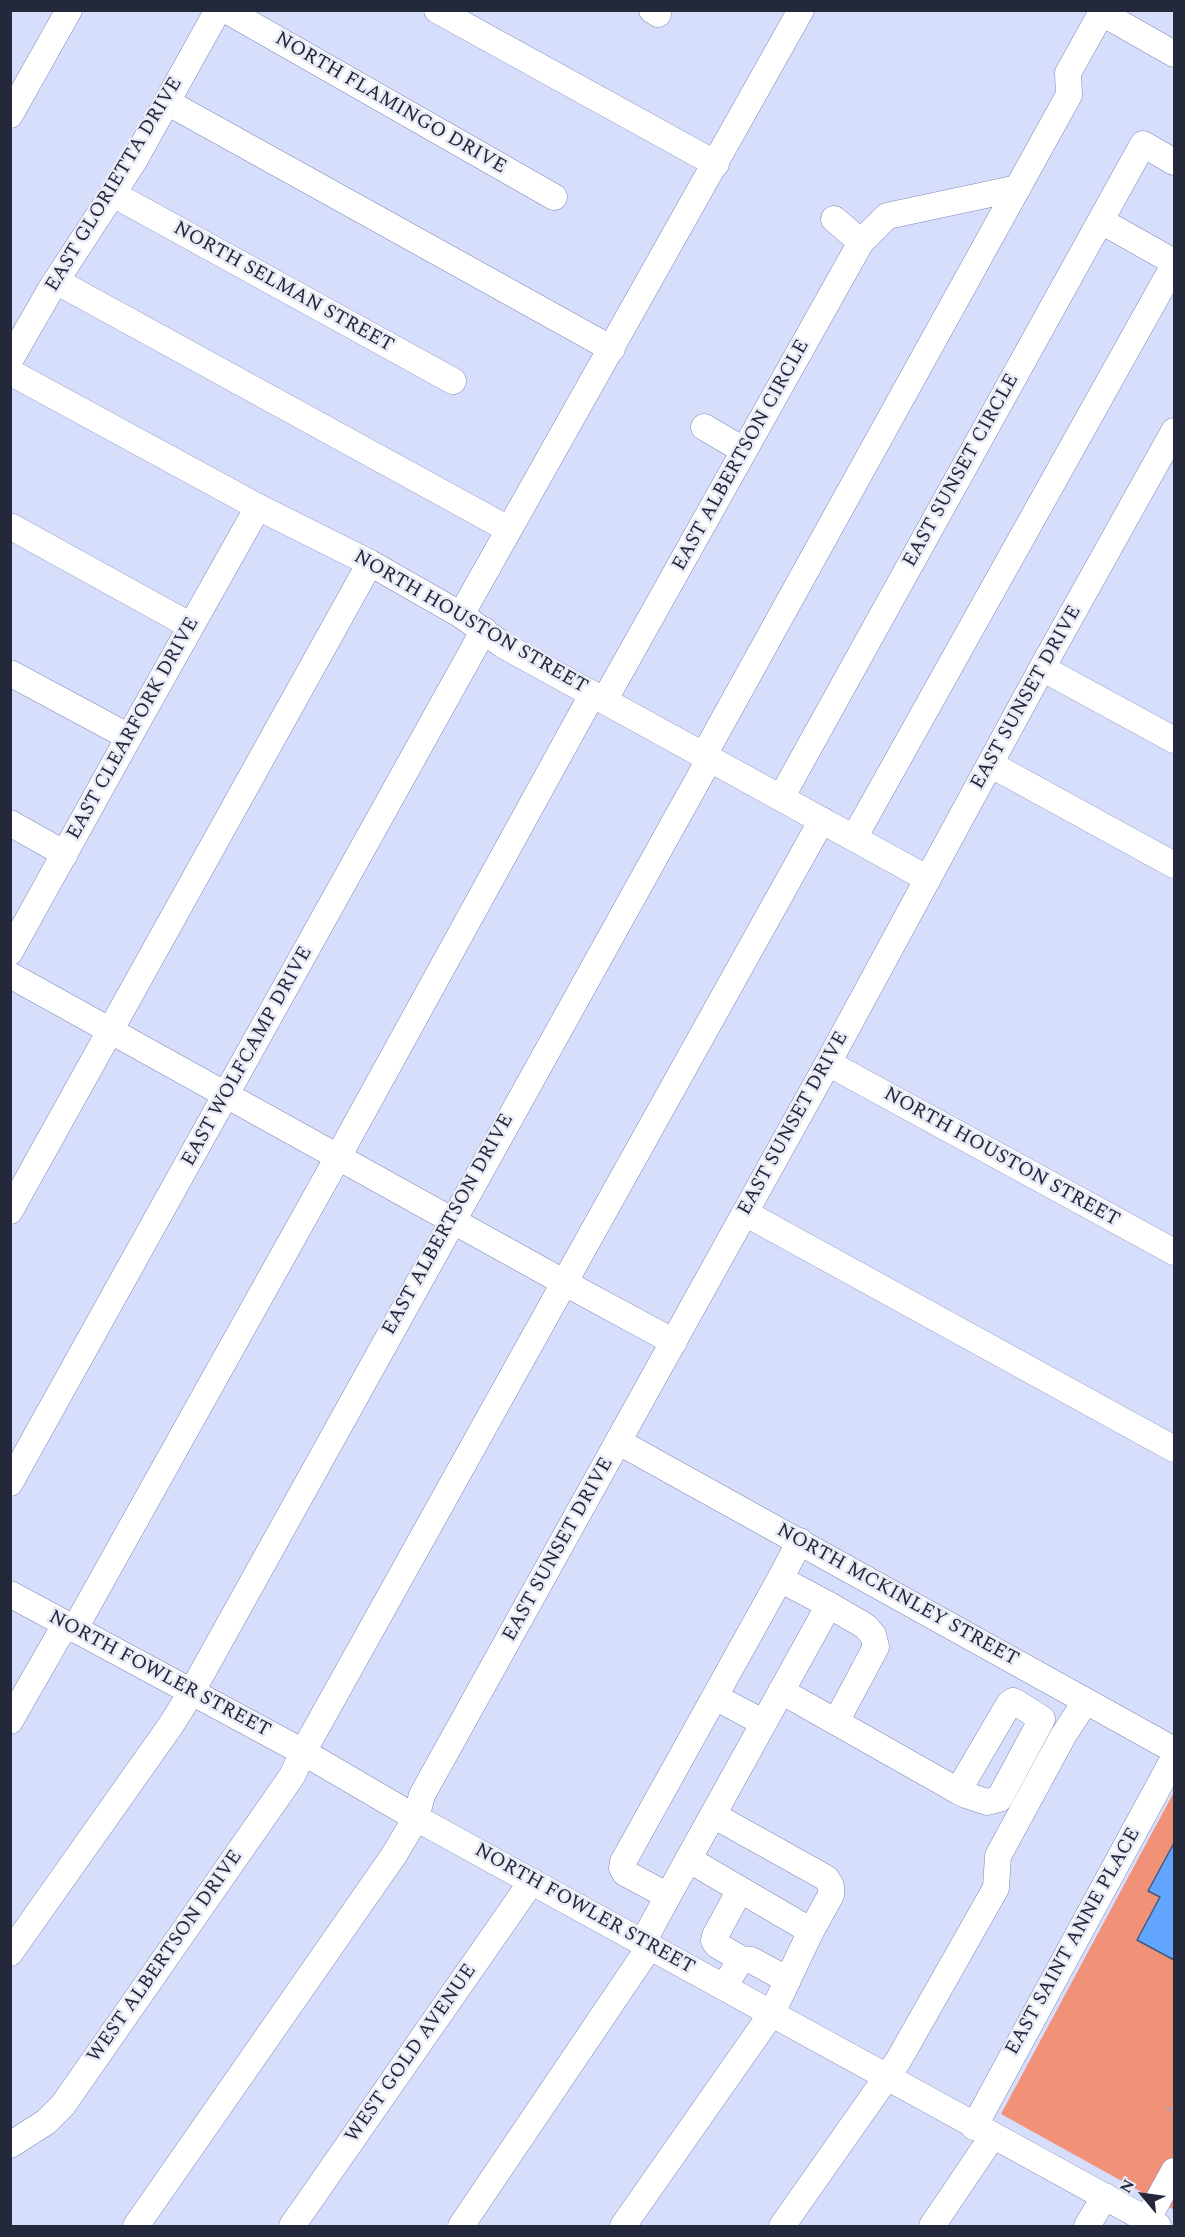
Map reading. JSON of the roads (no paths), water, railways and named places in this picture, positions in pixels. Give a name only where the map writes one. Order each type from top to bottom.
[{"type":"street","points":[[10,115],[69,10]]},
{"type":"street","name":"EAST GLORIETTA DRIVE","points":[[10,360],[56,280],[134,161],[218,10]]},
{"type":"street","name":"NORTH FLAMINGO DRIVE","points":[[226,10],[555,197]]},
{"type":"street","points":[[437,10],[716,164]]},
{"type":"street","points":[[461,615],[801,10]]},
{"type":"street","points":[[1102,12],[1174,54]]},
{"type":"street","name":"EAST ALBERTSON DRIVE","points":[[10,1953],[171,1725],[190,1693],[452,1221],[1069,95],[1068,73],[1102,12]]},
{"type":"street","points":[[167,102],[612,349]]},
{"type":"street","name":"EAST SUNSET CIRCLE","points":[[782,798],[1143,144],[1174,162]]},
{"type":"street","name":"EAST ALBERTSON CIRCLE","points":[[10,1721],[70,1627],[598,698],[722,493],[743,450],[861,242],[887,216],[1018,188]]},
{"type":"street","name":"NORTH SELMAN STREET","points":[[113,194],[453,381]]},
{"type":"street","points":[[834,219],[861,242]]},
{"type":"street","points":[[854,838],[1174,264],[1101,220]]},
{"type":"street","points":[[56,280],[508,529]]},
{"type":"street","name":"NORTH HOUSTON STREET","points":[[10,372],[258,507],[370,563],[461,615],[503,645],[928,879]]},
{"type":"street","points":[[704,427],[743,450]]},
{"type":"street","name":"EAST SUNSET DRIVE","points":[[136,2226],[394,1855],[416,1818],[423,1796],[1174,431]]},
{"type":"street","name":"EAST CLEARFORK DRIVE","points":[[10,952],[258,507]]},
{"type":"street","points":[[10,526],[191,626]]},
{"type":"street","points":[[10,1211],[112,1032],[370,563]]},
{"type":"street","name":"EAST WOLFCAMP DRIVE","points":[[10,1483],[484,630]]},
{"type":"street","points":[[1042,668],[1174,740]]},
{"type":"street","points":[[10,673],[129,737]]},
{"type":"street","points":[[990,764],[1174,865]]},
{"type":"street","name":"WEST ALBERTSON DRIVE","points":[[10,2145],[46,2122],[63,2105],[292,1776],[303,1752],[822,820]]},
{"type":"street","points":[[10,823],[64,854]]},
{"type":"street","points":[[10,975],[565,1284],[674,1342]]},
{"type":"street","name":"NORTH HOUSTON STREET","points":[[828,1063],[1174,1252]]},
{"type":"street","points":[[745,1213],[1174,1449]]},
{"type":"street","name":"NORTH MCKINLEY STREET","points":[[619,1442],[1174,1750]]},
{"type":"street","points":[[668,1896],[625,1873],[622,1868],[800,1542]]},
{"type":"street","points":[[780,1579],[865,1626],[873,1635],[876,1647],[836,1722]]},
{"type":"street","name":"NORTH FOWLER STREET","points":[[10,1594],[303,1752],[416,1818],[1152,2223]]},
{"type":"street","points":[[461,2226],[646,1944],[668,1896],[829,1605]]},
{"type":"street","points":[[1017,1703],[1034,1673]]},
{"type":"street","points":[[781,1691],[958,1791],[987,1802],[999,1799],[1042,1719],[1013,1701],[1009,1704],[958,1791]]},
{"type":"street","points":[[715,1697],[764,1723]]},
{"type":"street","points":[[782,2226],[898,2061],[996,1888],[998,1856],[1063,1736],[1085,1702]]},
{"type":"street","name":"EAST SAINT ANNE PLACE","points":[[932,2226],[983,2132],[1174,1758]]},
{"type":"street","points":[[623,2226],[772,2013],[831,1894],[831,1886],[826,1878],[713,1815]]},
{"type":"street","points":[[688,1859],[811,1931]]},
{"type":"street","name":"WEST GOLD AVENUE","points":[[292,2226],[532,1881]]},
{"type":"street","points":[[740,1890],[714,1941],[717,1946],[741,1959],[751,1960],[788,1980]]},
{"type":"street","points":[[724,1987],[741,1959]]},
{"type":"street","points":[[1152,2223],[1174,2171]]},
{"type":"street","points":[[1087,2226],[1105,2196]]}]
